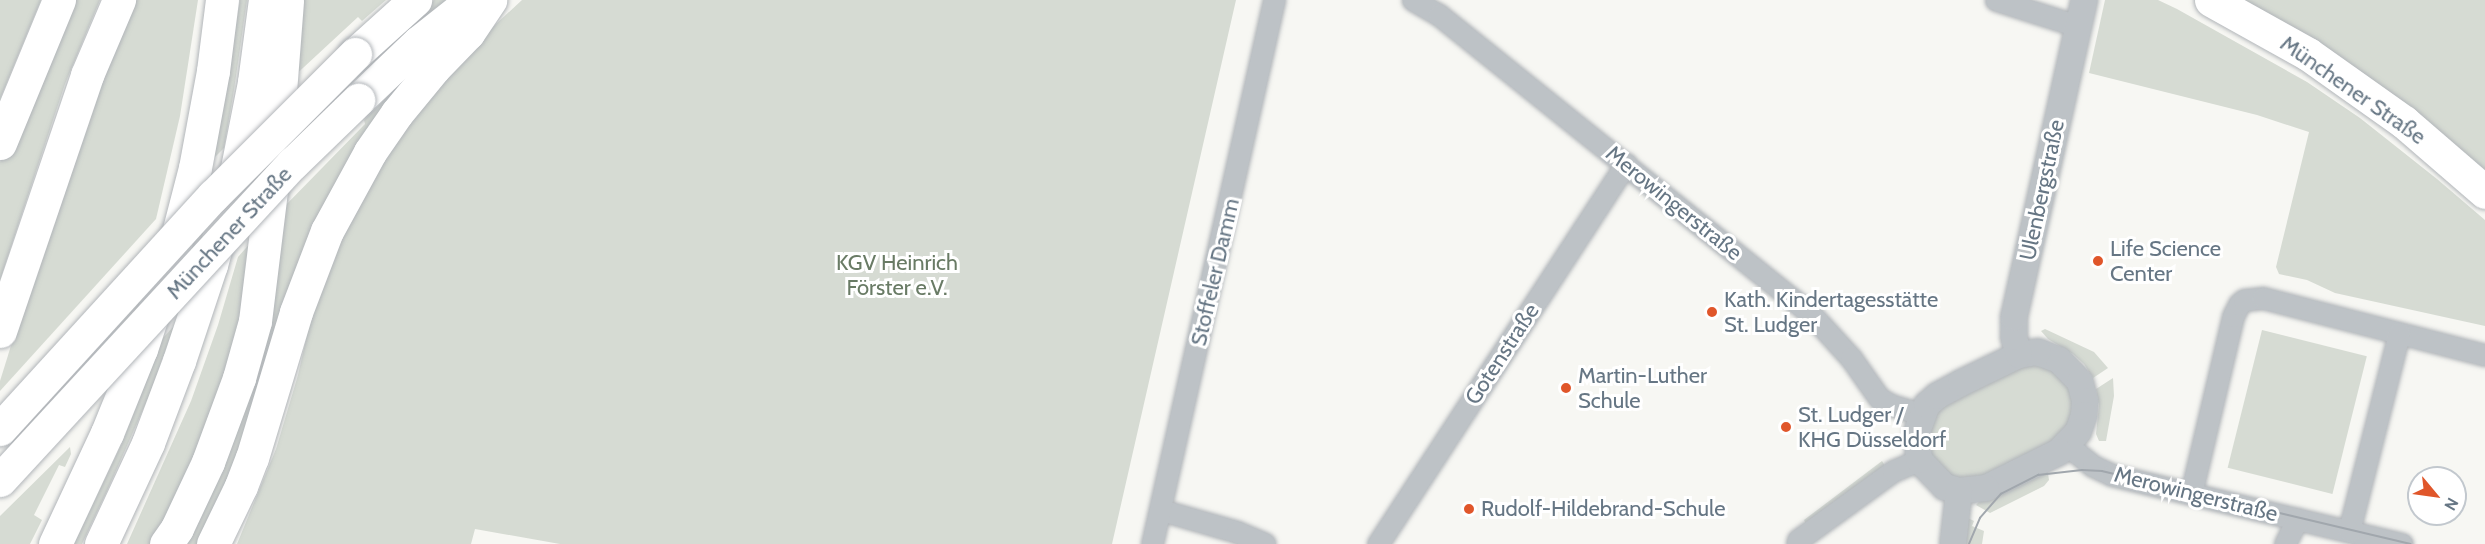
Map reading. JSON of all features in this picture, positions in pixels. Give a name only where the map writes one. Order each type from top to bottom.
[{"type":"highway","points":[[0,143],[59,0]]},
{"type":"highway","points":[[0,331],[87,75],[119,0]]},
{"type":"highway","points":[[55,544],[107,433],[141,349],[174,249],[197,157],[213,71],[222,0]]},
{"type":"highway","points":[[100,544],[148,443],[212,265],[237,168],[252,93],[265,0]]},
{"type":"highway","points":[[166,544],[177,528],[208,462],[239,378],[255,321],[275,157],[287,0]]},
{"type":"highway","name":"Münchener Straße","points":[[0,429],[213,196],[355,54],[415,0]]},
{"type":"highway","name":"Münchener Straße","points":[[0,480],[293,163],[419,42],[472,0]]},
{"type":"highway","points":[[218,539],[255,447],[297,312],[327,231],[370,152],[397,113],[434,68],[468,33],[490,0]]},
{"type":"highway","name":"Münchener Straße","points":[[2211,0],[2308,54],[2394,115],[2485,192]]},
{"type":"street","name":"Stoffeler Damm","points":[[1152,544],[1274,0]]},
{"type":"street","name":"Merowingerstraße","points":[[1413,0],[1439,15],[1810,313],[1851,358],[1879,398],[1891,405],[1922,414]]},
{"type":"street","points":[[1996,0],[2078,26]]},
{"type":"street","name":"Ulenbergstraße","points":[[2019,355],[2014,337],[2014,317],[2084,0]]},
{"type":"street","name":"Gotenstraße","points":[[1378,544],[1626,164]]},
{"type":"street","points":[[2191,494],[2233,316],[2239,304],[2253,298],[2263,298],[2485,355]]},
{"type":"street","points":[[2349,531],[2398,333]]},
{"type":"street","points":[[2038,352],[2059,360],[2080,382],[2085,401],[2084,416],[2078,432],[2067,445],[2038,464],[1986,488],[1959,491],[1940,483],[1919,460],[1917,432],[1922,414],[1937,396],[2019,355],[2038,352]]},
{"type":"street","name":"Merowingerstraße","points":[[2067,445],[2093,466],[2112,475],[2402,544]]},
{"type":"street","points":[[1797,544],[1798,540],[1893,471],[1919,460]]},
{"type":"street","points":[[1953,544],[1959,491]]},
{"type":"street","points":[[1161,510],[1237,532],[1264,544]]},
{"type":"street","name":"Merowingerstraße","points":[[2285,544],[2297,519]]},
{"type":"green space","points":[[0,0],[41,0],[0,99]]},
{"type":"green space","points":[[66,0],[100,0],[65,84],[0,280],[0,162]]},
{"type":"green space","points":[[132,0],[198,0],[180,116],[156,219],[0,391],[0,381],[52,214]]},
{"type":"green space","points":[[240,0],[247,0],[234,90],[224,148],[214,158]]},
{"type":"green space","points":[[294,0],[386,0],[362,21],[358,17],[290,80]]},
{"type":"green space","points":[[434,0],[451,0],[357,81],[356,68]]},
{"type":"green space","name":"KGV Heinrich Förster e.V.","points":[[522,0],[1236,0],[1112,544],[560,544],[475,529],[471,544],[237,544],[276,449],[298,375],[317,291],[374,169],[456,61]]},
{"type":"green space","points":[[2105,0],[2158,0],[2307,82],[2360,118],[2485,220],[2485,326],[2335,293],[2307,280],[2279,274],[2276,267],[2309,132],[2257,115],[2089,73]]},
{"type":"green space","points":[[2241,0],[2485,0],[2485,172]]},
{"type":"green space","points":[[410,75],[198,544],[176,544],[281,210],[365,124],[364,120]]},
{"type":"green space","points":[[261,231],[229,378],[153,544],[127,544],[191,401],[218,325],[238,257]]},
{"type":"green space","points":[[174,326],[149,396],[107,491],[82,544],[74,544],[122,443],[163,338]]},
{"type":"green space","points":[[2045,329],[2094,352],[2108,368],[2093,378],[2084,364],[2073,354],[2048,339],[2041,331]]},
{"type":"green space","points":[[2262,330],[2367,356],[2332,494],[2228,468]]},
{"type":"green space","points":[[2024,363],[2056,370],[2069,383],[2076,400],[2065,434],[2046,450],[1983,478],[1954,480],[1931,461],[1927,425],[1940,404]]},
{"type":"green space","points":[[2113,378],[2114,396],[2106,441],[2099,441],[2096,434],[2099,405],[2096,389]]},
{"type":"green space","points":[[70,447],[71,454],[65,467],[59,465],[34,515],[42,520],[30,544],[0,544],[0,516]]},
{"type":"green space","points":[[1882,461],[1887,469],[1806,524],[1804,520]]},
{"type":"green space","points":[[2047,467],[2049,480],[2044,486],[1990,513],[1976,505],[1984,497]]},
{"type":"green space","points":[[1968,518],[1974,521],[1972,526],[1984,531],[1982,544],[1962,544]]},
{"type":"tram line","points":[[1969,544],[1980,518],[2001,494],[2038,475],[2082,470],[2102,471],[2410,544]]},
{"type":"place","name":"Life Science Center","points":[[2098,261]]},
{"type":"place","name":"Kath. Kindertagesstätte St. Ludger","points":[[1712,312]]},
{"type":"place","name":"Martin-Luther Schule","points":[[1566,388]]},
{"type":"place","name":"St. Ludger / KHG Düsseldorf","points":[[1786,427]]},
{"type":"place","name":"Rudolf-Hildebrand-Schule","points":[[1469,509]]}]
